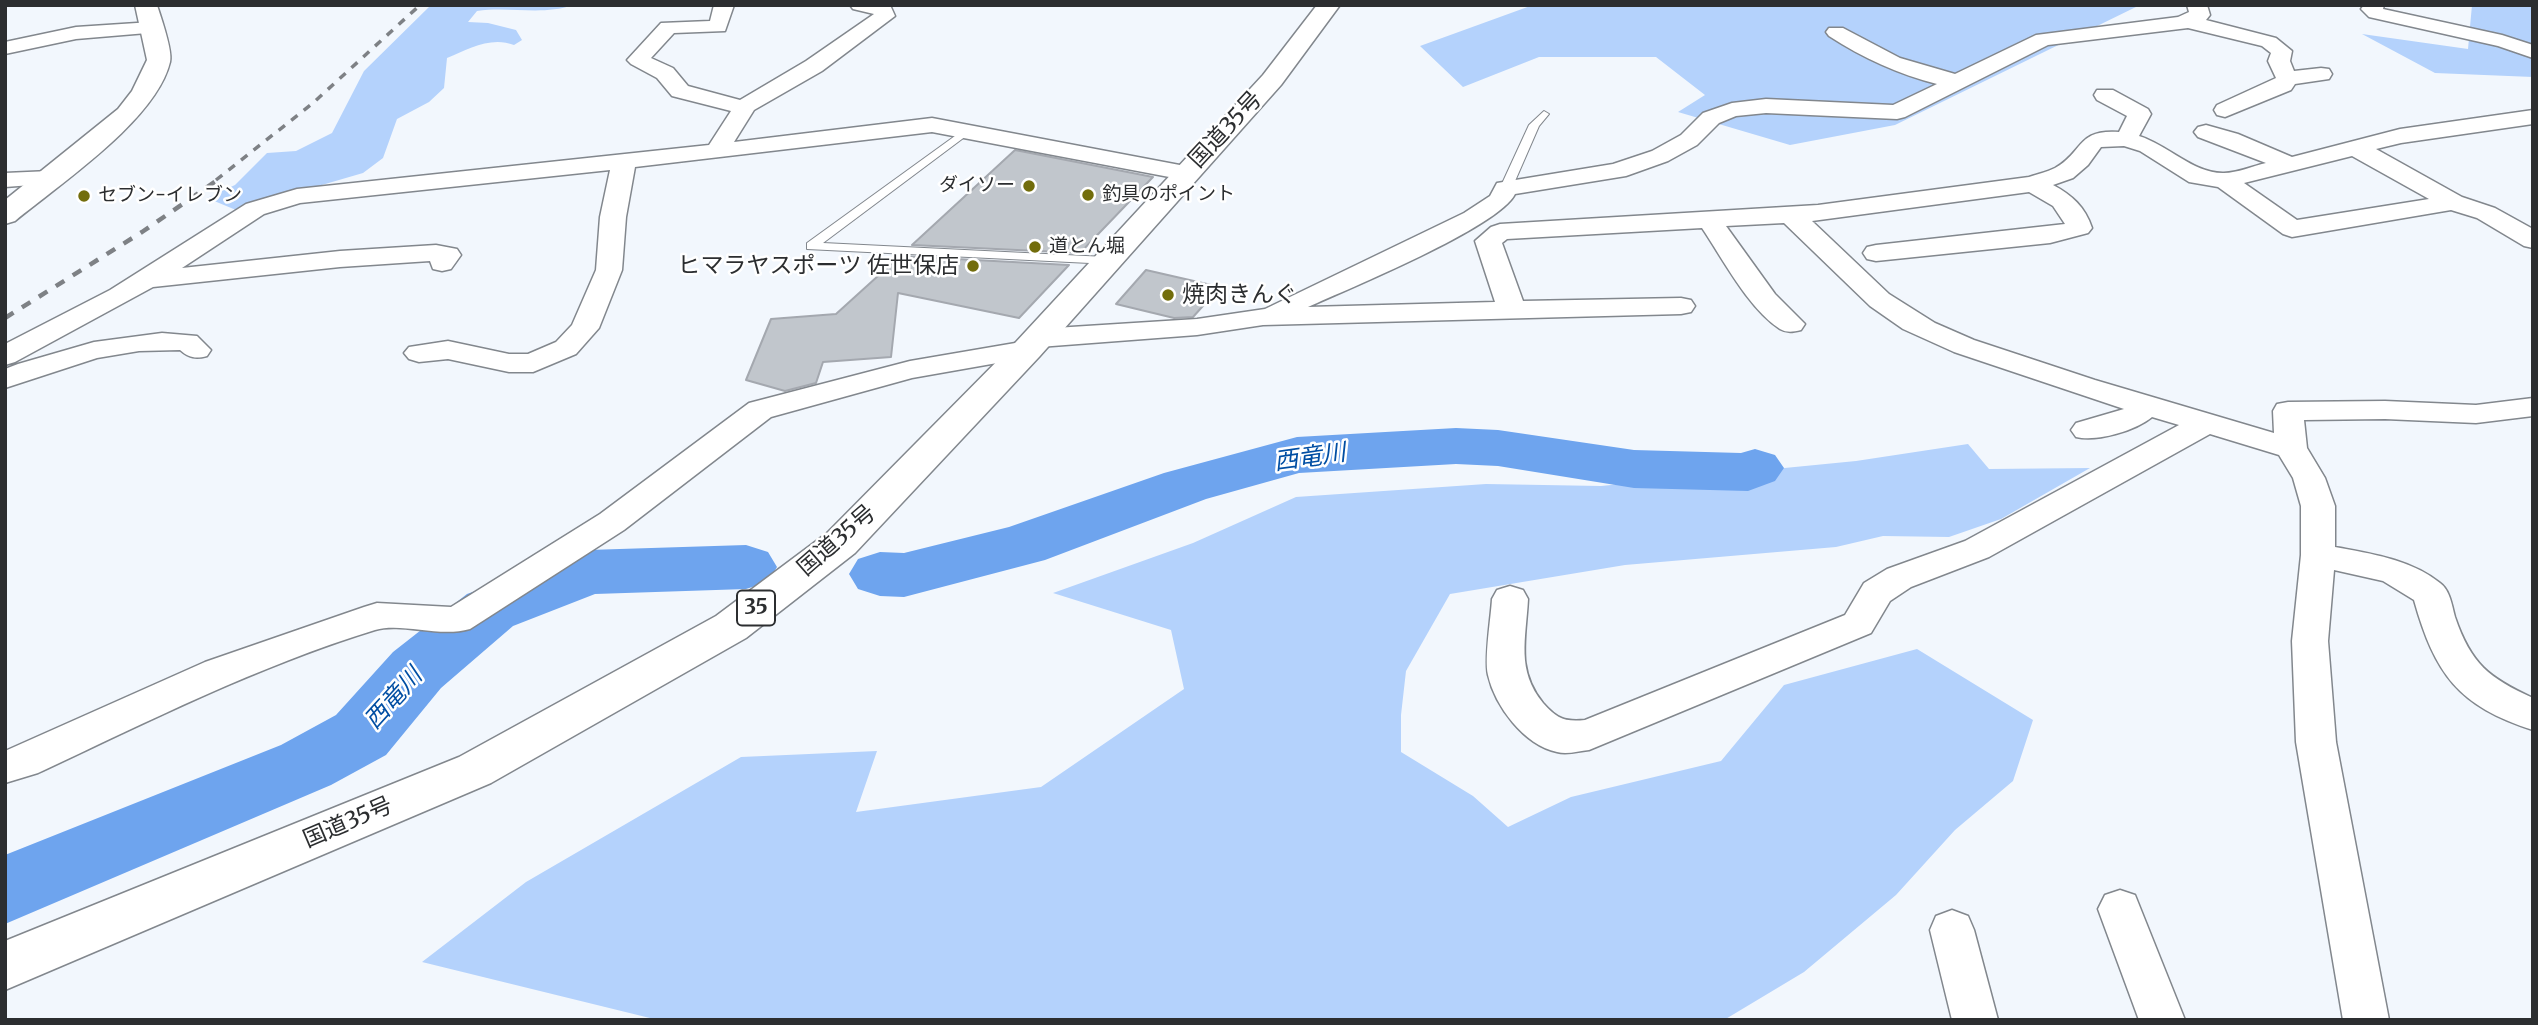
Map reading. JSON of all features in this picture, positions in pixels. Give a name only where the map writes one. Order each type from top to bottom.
[{"type":"main road","name":"国道35号","points":[[5,966],[475,770],[731,627],[841,543],[1033,344],[1272,80],[1329,5]]},
{"type":"main road","points":[[5,215],[127,116],[144,92],[159,60],[149,17]]},
{"type":"street","points":[[724,5],[718,27],[668,27],[638,60],[665,72],[680,91],[744,108]]},
{"type":"street","points":[[717,151],[744,108],[814,66],[885,16],[883,9],[860,5]]},
{"type":"street","points":[[2374,5],[2371,9],[2376,13],[2502,41],[2533,52]]},
{"type":"street","points":[[1263,317],[1418,247],[1473,218],[1500,200],[1506,188],[1617,171],[1660,156],[1689,140],[1711,118],[1732,110],[1766,106],[1896,112],[2043,39],[2191,13],[2269,42],[2282,51],[2279,61],[2287,78]]},
{"type":"street","points":[[5,48],[149,17]]},
{"type":"street","points":[[1836,32],[1861,49],[1888,61],[1936,78],[1955,81]]},
{"type":"street","points":[[2287,78],[2321,74]]},
{"type":"street","points":[[2155,149],[2220,122],[2283,85],[2287,78]]},
{"type":"street","points":[[2105,94],[2140,114],[2126,139]]},
{"type":"street","points":[[1512,310],[1488,242],[1500,232],[1790,215],[2034,184],[2064,173],[2080,160],[2093,142],[2107,138],[2126,139],[2155,149],[2198,177],[2225,181],[2354,147],[2457,126],[2533,117]]},
{"type":"street","points":[[2220,122],[2230,139],[2289,164]]},
{"type":"street","points":[[5,356],[120,296],[256,209],[297,196],[932,125],[1185,173]]},
{"type":"street","points":[[2354,147],[2454,202],[2486,213],[2533,240]]},
{"type":"street","points":[[419,353],[448,350],[509,363],[533,363],[565,348],[585,328],[609,270],[613,217],[624,161]]},
{"type":"street","points":[[5,180],[50,178]]},
{"type":"street","points":[[2225,181],[2292,229],[2454,202]]},
{"type":"street","points":[[1875,253],[2050,235],[2079,228],[2077,216],[2061,199],[2034,184]]},
{"type":"street","points":[[1790,215],[1816,236],[1868,292],[1914,324],[1978,351],[2145,407],[2291,448]]},
{"type":"street","points":[[1710,221],[1765,300],[1791,324]]},
{"type":"street","points":[[145,280],[340,259],[436,253],[448,255],[442,263]]},
{"type":"street","points":[[5,767],[24,762],[218,673],[377,616],[457,620],[612,522],[760,410],[910,370],[1033,344],[1197,327],[1263,317],[1681,306]]},
{"type":"street","points":[[5,379],[80,352],[118,344],[153,340],[187,342],[197,350]]},
{"type":"street","points":[[2087,430],[2131,419],[2145,407]]},
{"type":"street","points":[[2367,1020],[2316,742],[2310,641],[2318,555],[2318,506],[2309,478],[2291,448],[2288,411],[2385,410],[2476,414],[2533,407]]},
{"type":"street","points":[[1510,598],[1506,673],[1516,697],[1539,725],[1560,738],[1588,735],[1858,624],[1878,592],[1899,578],[1977,549],[2205,424]]},
{"type":"street","points":[[2318,555],[2393,570],[2430,593],[2440,626],[2456,663],[2481,690],[2533,715]]},
{"type":"street","points":[[2120,909],[2162,1020]]},
{"type":"street","points":[[1952,930],[1975,1020]]},
{"type":"lane","points":[[1506,188],[1534,125],[1544,114]]},
{"type":"lane","points":[[966,131],[811,246],[1106,261]]},
{"type":"shaded area","points":[[431,5],[573,5],[549,10],[477,11],[468,22],[488,23],[516,30],[522,40],[514,45],[488,43],[447,58],[444,88],[429,102],[397,119],[383,158],[363,173],[236,210],[207,198],[235,185],[267,153],[296,151],[332,133],[364,71]]},
{"type":"shaded area","points":[[1533,5],[2140,5],[1895,125],[1790,145],[1678,112],[1705,95],[1656,57],[1539,57],[1463,87],[1420,46]]},
{"type":"shaded area","points":[[2472,5],[2533,5],[2533,77],[2435,73],[2362,34],[2468,49]]},
{"type":"shaded area","points":[[1968,444],[1989,469],[2090,468],[2001,519],[1949,537],[1883,536],[1836,547],[1625,565],[1450,594],[1406,671],[1401,715],[1401,752],[1473,796],[1508,827],[1571,797],[1721,761],[1784,685],[1917,649],[2033,720],[2013,781],[1955,830],[1896,895],[1804,972],[1724,1020],[658,1020],[422,962],[526,882],[741,757],[877,751],[856,812],[1041,787],[1184,689],[1171,630],[1053,593],[1193,543],[1296,497],[1486,484],[1601,486],[1856,461]]},
{"type":"building","points":[[1015,150],[1153,177],[1080,253],[912,245]]},
{"type":"building","points":[[900,256],[1069,265],[1019,318],[898,293],[891,357],[823,362],[816,383],[785,391],[746,380],[771,319],[836,314]]},
{"type":"building","name":"焼肉きんぐ","points":[[1146,270],[1220,287],[1193,317],[1174,318],[1116,304]]},
{"type":"waterway","name":"西竜川","points":[[880,574],[904,575],[1023,545],[1185,486],[1297,455],[1456,446],[1498,448],[1634,469],[1748,472],[1755,468]]},
{"type":"waterway","name":"西竜川","points":[[5,890],[306,765],[361,735],[417,670],[490,610],[588,572],[746,567]]},
{"type":"railway","points":[[216,180],[313,103],[420,5]]},
{"type":"railway","points":[[5,318],[142,232],[219,179]]},
{"type":"place","name":"ダイソー","points":[[1029,186]]},
{"type":"place","name":"釣具のポイント","points":[[1088,195]]},
{"type":"place","name":"セブン-イレブン","points":[[84,196]]},
{"type":"place","name":"道とん堀","points":[[1035,247]]},
{"type":"place","name":"ヒマラヤスポーツ 佐世保店","points":[[973,266]]},
{"type":"place","name":"焼肉きんぐ","points":[[1168,295]]}]
